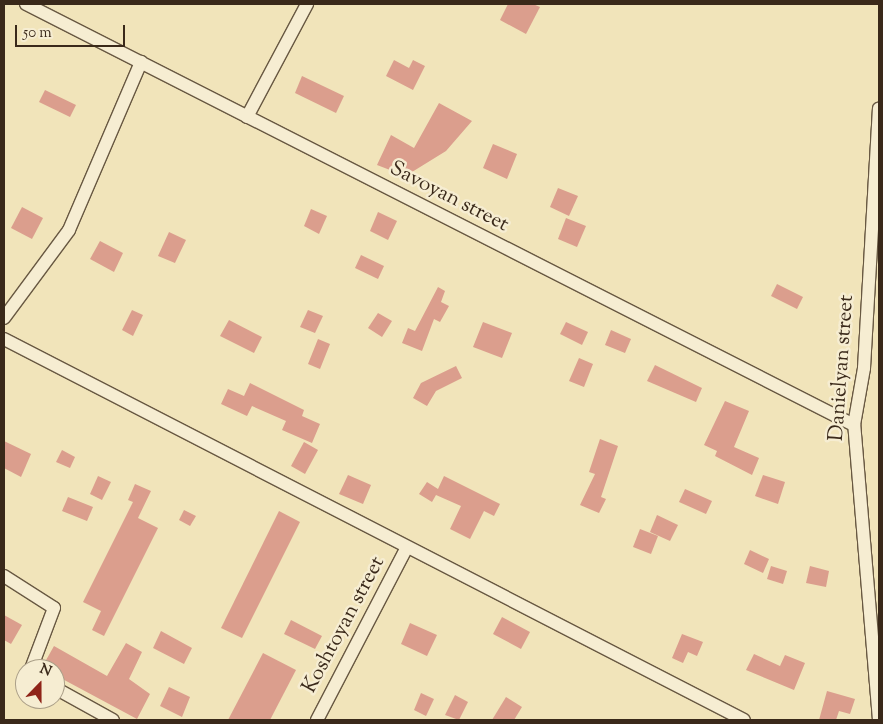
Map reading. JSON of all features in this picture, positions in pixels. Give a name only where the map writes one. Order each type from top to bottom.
[{"type":"street","name":"Savoyan street","points":[[26,4],[854,425]]},
{"type":"street","points":[[247,117],[307,4]]},
{"type":"street","points":[[4,318],[69,230],[141,62]]},
{"type":"street","name":"Danielyan street","points":[[879,108],[864,368],[854,425],[879,715]]},
{"type":"street","points":[[4,338],[406,548],[744,720]]},
{"type":"street","name":"Koshtoyan street","points":[[317,720],[406,548]]},
{"type":"street","points":[[4,576],[54,608],[35,659]]},
{"type":"street","points":[[65,693],[114,720]]},
{"type":"building","points":[[508,4],[533,4],[540,7],[526,34],[500,20]]},
{"type":"building","points":[[394,60],[409,68],[413,60],[425,66],[413,90],[386,76]]},
{"type":"building","points":[[302,76],[344,96],[336,113],[295,93]]},
{"type":"building","points":[[45,90],[76,105],[70,117],[39,102]]},
{"type":"building","points":[[439,103],[472,121],[446,151],[412,172],[393,162],[390,170],[377,165],[391,135],[414,148]]},
{"type":"building","points":[[493,144],[517,154],[507,179],[483,168]]},
{"type":"building","points":[[558,188],[578,196],[569,216],[550,207]]},
{"type":"building","points":[[22,207],[43,218],[32,239],[11,228]]},
{"type":"building","points":[[311,209],[327,216],[319,234],[304,226]]},
{"type":"building","points":[[378,212],[397,221],[388,240],[370,231]]},
{"type":"building","points":[[566,218],[586,226],[577,247],[558,239]]},
{"type":"building","points":[[169,232],[186,240],[175,263],[158,256]]},
{"type":"building","points":[[100,241],[123,253],[114,272],[90,259]]},
{"type":"building","points":[[361,255],[384,266],[378,279],[355,268]]},
{"type":"building","points":[[777,284],[803,297],[797,309],[771,296]]},
{"type":"building","points":[[438,287],[445,291],[441,302],[449,306],[440,322],[434,319],[422,351],[402,343],[408,328],[415,331]]},
{"type":"building","points":[[132,310],[143,315],[133,336],[122,330]]},
{"type":"building","points":[[308,310],[323,316],[315,333],[300,327]]},
{"type":"building","points":[[378,313],[392,321],[382,337],[368,328]]},
{"type":"building","points":[[229,320],[262,337],[254,353],[220,336]]},
{"type":"building","points":[[483,322],[512,333],[502,358],[473,347]]},
{"type":"building","points":[[566,322],[588,332],[582,345],[560,334]]},
{"type":"building","points":[[611,330],[631,339],[625,353],[605,345]]},
{"type":"building","points":[[318,339],[330,344],[320,369],[308,364]]},
{"type":"building","points":[[579,358],[593,364],[584,387],[569,381]]},
{"type":"building","points":[[655,365],[702,388],[696,402],[647,381]]},
{"type":"building","points":[[456,366],[462,378],[436,391],[427,406],[413,398],[421,383]]},
{"type":"building","points":[[250,383],[304,410],[302,416],[320,424],[312,443],[282,430],[286,421],[252,406],[247,416],[221,404],[228,389],[244,396]]},
{"type":"building","points":[[725,401],[749,411],[734,447],[759,458],[752,475],[715,456],[717,451],[704,445]]},
{"type":"building","points":[[600,439],[618,446],[601,497],[606,499],[599,513],[580,505],[595,474],[589,472]]},
{"type":"building","points":[[4,441],[31,454],[21,477],[4,468]]},
{"type":"building","points":[[304,442],[318,450],[305,474],[291,466]]},
{"type":"building","points":[[62,450],[75,457],[70,468],[56,462]]},
{"type":"building","points":[[348,475],[371,485],[363,504],[339,494]]},
{"type":"building","points":[[763,475],[785,482],[778,504],[755,496]]},
{"type":"building","points":[[98,476],[111,482],[102,500],[90,494]]},
{"type":"building","points":[[444,476],[500,504],[494,516],[484,511],[470,539],[450,529],[461,506],[436,495],[432,502],[419,494],[427,482],[438,489]]},
{"type":"building","points":[[135,484],[151,491],[138,518],[158,528],[104,636],[92,630],[101,611],[83,602],[133,502],[128,500]]},
{"type":"building","points":[[685,489],[712,501],[706,514],[679,502]]},
{"type":"building","points":[[68,497],[93,507],[87,521],[62,511]]},
{"type":"building","points":[[184,510],[196,516],[190,526],[179,520]]},
{"type":"building","points":[[279,511],[300,522],[242,638],[221,628]]},
{"type":"building","points":[[657,515],[678,525],[670,541],[650,532]]},
{"type":"building","points":[[640,529],[658,536],[651,554],[633,547]]},
{"type":"building","points":[[750,550],[769,559],[763,573],[744,564]]},
{"type":"building","points":[[771,566],[787,571],[783,584],[767,579]]},
{"type":"building","points":[[810,566],[829,571],[826,587],[806,583]]},
{"type":"building","points":[[4,615],[22,625],[11,644],[4,640]]},
{"type":"building","points":[[502,617],[530,632],[521,649],[493,634]]},
{"type":"building","points":[[291,620],[322,636],[315,649],[284,634]]},
{"type":"building","points":[[410,623],[437,635],[427,656],[401,644]]},
{"type":"building","points":[[161,631],[192,648],[184,664],[153,648]]},
{"type":"building","points":[[682,634],[703,642],[697,656],[688,652],[683,663],[672,658]]},
{"type":"building","points":[[126,643],[142,652],[129,679],[150,694],[137,719],[65,680],[65,659],[47,659],[54,646],[107,676]]},
{"type":"building","points":[[263,653],[296,670],[270,720],[228,720]]},
{"type":"building","points":[[754,654],[780,666],[785,655],[805,663],[794,690],[746,670]]},
{"type":"building","points":[[169,687],[190,697],[182,717],[160,706]]},
{"type":"building","points":[[827,691],[855,699],[850,714],[839,711],[836,720],[819,720]]},
{"type":"building","points":[[421,693],[434,699],[426,716],[414,710]]},
{"type":"building","points":[[455,695],[468,702],[459,720],[445,715]]},
{"type":"building","points":[[506,697],[522,707],[514,720],[492,720]]}]
